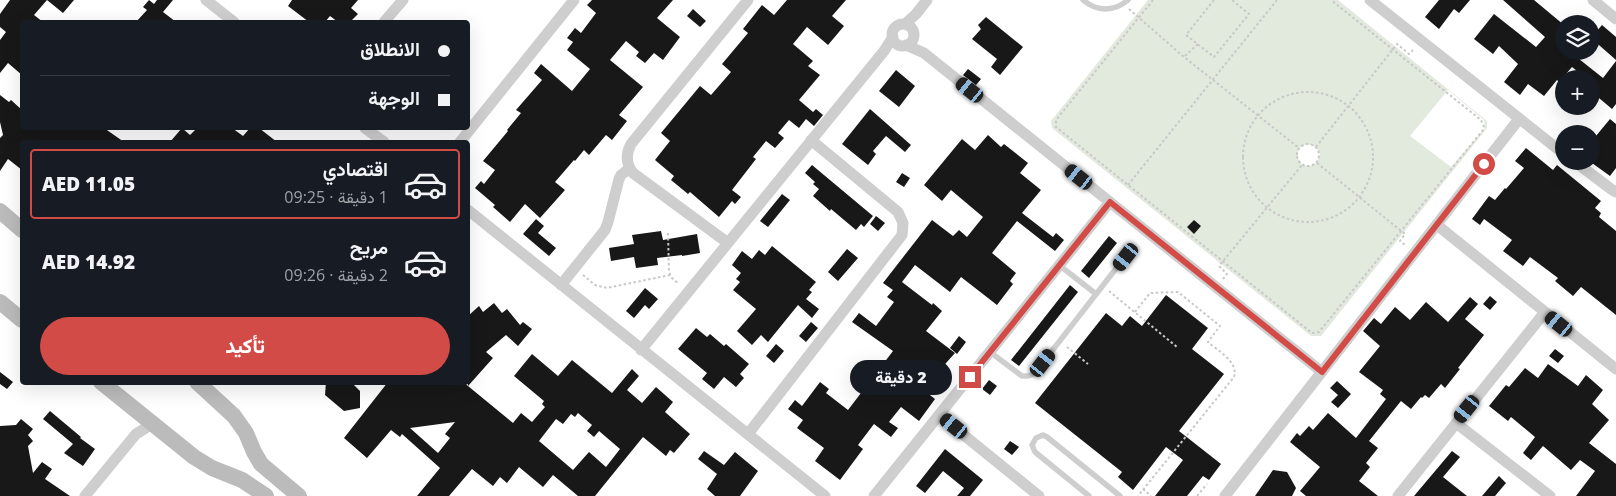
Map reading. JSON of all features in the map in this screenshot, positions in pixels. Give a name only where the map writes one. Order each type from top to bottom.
[{"type":"main road","points":[[0,211],[20,228]]},
{"type":"main road","points":[[0,302],[20,318]]},
{"type":"main road","points":[[105,385],[203,463],[242,480],[266,496]]},
{"type":"main road","points":[[200,385],[234,416],[246,433],[257,458],[266,469],[299,496]]},
{"type":"main road","points":[[242,480],[257,458]]},
{"type":"street","points":[[206,0],[231,20]]},
{"type":"street","points":[[386,20],[402,0]]},
{"type":"street","points":[[470,130],[574,0]]},
{"type":"street","points":[[728,244],[634,173],[630,168],[627,156],[631,144],[748,0]]},
{"type":"street","points":[[641,350],[884,51],[905,36],[916,14],[927,0]]},
{"type":"street","points":[[1370,0],[1555,147]]},
{"type":"street","points":[[1593,0],[1615,15]]},
{"type":"street","points":[[905,36],[1322,372]]},
{"type":"street","points":[[1225,496],[1519,119]]},
{"type":"street","points":[[462,140],[470,130]]},
{"type":"street","points":[[748,434],[902,235],[903,223],[898,212],[812,140]]},
{"type":"street","points":[[561,285],[604,230],[608,222],[619,179],[630,168]]},
{"type":"street","points":[[1585,170],[1610,190],[1616,192]]},
{"type":"street","points":[[874,496],[1110,202]]},
{"type":"street","points":[[470,212],[825,496]]},
{"type":"street","points":[[1437,225],[1616,369]]},
{"type":"street","points":[[1398,496],[1545,312]]},
{"type":"street","points":[[939,415],[1039,496]]},
{"type":"street","points":[[85,496],[147,420]]},
{"type":"street","points":[[1456,423],[1550,496]]},
{"type":"lane","points":[[1083,0],[1100,9],[1116,8],[1126,2]]},
{"type":"lane","points":[[990,352],[1019,374],[1028,376],[1034,374],[1126,257]]},
{"type":"lane","points":[[1059,265],[1096,294]]},
{"type":"lane","points":[[1089,496],[1035,452],[1032,444],[1036,438],[1044,435],[1047,437],[1120,496]]},
{"type":"path","points":[[1153,0],[1056,120],[1055,124],[1058,130],[1312,333],[1316,333],[1484,127],[1481,120],[1331,0]]},
{"type":"path","points":[[1214,0],[1186,34],[1214,57],[1249,14],[1232,0]]},
{"type":"path","points":[[1128,186],[1276,0]]},
{"type":"path","points":[[1126,2],[1138,19],[1299,148]]},
{"type":"path","points":[[1316,147],[1396,44],[1409,54],[1420,40]]},
{"type":"path","points":[[1184,57],[1198,44]]},
{"type":"path","points":[[1301,91],[1326,93],[1348,105],[1359,115],[1367,128],[1372,149],[1372,171],[1360,197],[1337,216],[1308,223],[1293,221],[1279,216],[1266,208],[1250,188],[1242,163],[1245,138],[1257,115],[1276,99],[1301,91]]},
{"type":"path","points":[[1307,144],[1316,147],[1320,154],[1317,163],[1310,166],[1302,164],[1297,157],[1299,148],[1307,144]]},
{"type":"path","points":[[1317,163],[1401,230],[1405,234],[1400,241],[1415,252]]},
{"type":"path","points":[[1217,286],[1227,274],[1219,266],[1302,164]]},
{"type":"path","points":[[668,233],[668,269],[670,275],[689,292]]},
{"type":"path","points":[[575,268],[595,285],[607,288],[670,275]]},
{"type":"path","points":[[1103,285],[1177,346]]},
{"type":"path","points":[[1135,312],[1150,293],[1178,292],[1220,326],[1208,342],[1234,365],[1235,372],[1234,377],[1138,496]]},
{"type":"path","points":[[1060,341],[1088,364]]},
{"type":"path","points":[[1197,496],[1207,484]]},
{"type":"path","points":[[1143,489],[1151,496]]},
{"type":"shaded area","points":[[1148,0],[1338,0],[1487,121],[1487,128],[1321,336],[1311,336],[1052,128],[1051,121]],"holes":[[[1448,90],[1484,120],[1485,128],[1451,167],[1410,136]],[[1307,144],[1316,147],[1320,154],[1317,163],[1309,166],[1302,165],[1297,157],[1299,148]]]},
{"type":"building","points":[[10,0],[47,0],[34,15],[40,20],[20,20],[20,73],[8,63],[0,73],[0,40],[6,32],[0,27],[0,14]]},
{"type":"building","points":[[47,0],[74,0],[63,13]]},
{"type":"building","points":[[149,0],[154,4],[157,0],[173,0],[163,12],[173,20],[138,20],[147,10],[143,7]]},
{"type":"building","points":[[292,0],[358,0],[351,8],[358,14],[352,20],[335,20],[330,16],[327,20],[306,20],[288,6]]},
{"type":"building","points":[[592,0],[673,0],[657,18],[680,37],[663,60],[654,53],[645,63],[636,56],[639,52],[626,41],[610,60],[643,87],[619,115],[627,121],[612,140],[606,135],[589,155],[584,150],[574,160],[555,182],[565,190],[540,218],[525,204],[510,222],[493,207],[495,205],[475,188],[481,181],[484,184],[495,170],[483,161],[521,113],[516,110],[542,80],[534,73],[541,64],[572,91],[590,69],[567,50],[573,42],[567,38],[575,28],[581,33],[596,13],[587,5]]},
{"type":"building","points":[[787,0],[846,0],[832,16],[844,26],[828,45],[807,27],[793,44],[813,61],[808,66],[820,75],[799,100],[813,112],[816,109],[823,115],[814,126],[806,119],[799,128],[789,120],[778,133],[784,138],[775,148],[766,141],[753,157],[756,159],[732,190],[741,197],[735,204],[732,201],[719,217],[690,192],[688,194],[671,180],[674,176],[655,160],[670,141],[661,133],[700,86],[711,95],[731,72],[722,64],[748,33],[743,29],[762,5],[774,15]]},
{"type":"building","points":[[1439,0],[1470,0],[1459,13],[1454,9],[1439,29],[1425,17]]},
{"type":"building","points":[[1503,0],[1534,0],[1555,18],[1555,60],[1580,60],[1593,70],[1576,70],[1572,67],[1569,70],[1555,70],[1555,82],[1544,96],[1528,84],[1520,95],[1504,82],[1518,64],[1499,46],[1493,54],[1474,39],[1494,14],[1536,47],[1545,37]]},
{"type":"building","points":[[693,9],[706,21],[700,27],[687,16]]},
{"type":"building","points":[[986,17],[1023,47],[1000,75],[991,67],[997,59],[972,39],[981,29],[978,25]]},
{"type":"building","points":[[1602,25],[1616,37],[1616,60],[1600,46],[1600,27]]},
{"type":"building","points":[[1616,61],[1616,104],[1612,109],[1600,99],[1600,76],[1603,78]]},
{"type":"building","points":[[968,69],[981,79],[976,85],[963,75]]},
{"type":"building","points":[[896,70],[915,86],[899,107],[879,91]]},
{"type":"building","points":[[0,95],[9,102],[11,100],[20,108],[20,130],[107,130],[121,140],[20,140],[20,168],[8,159],[0,171],[0,138],[3,135],[0,122]]},
{"type":"building","points":[[870,109],[911,145],[905,152],[886,136],[873,151],[876,154],[868,165],[842,144]]},
{"type":"building","points":[[1610,119],[1616,124],[1616,168],[1610,176],[1600,169],[1600,131]]},
{"type":"building","points":[[180,130],[184,130],[190,135],[195,130],[235,130],[243,136],[248,130],[262,130],[274,140],[172,140]]},
{"type":"building","points":[[988,135],[1001,147],[1004,144],[1028,163],[1020,173],[1041,190],[1022,213],[1053,237],[1056,233],[1064,240],[1055,251],[1017,221],[992,253],[1016,273],[1010,281],[1013,284],[997,305],[961,277],[950,292],[915,265],[902,282],[942,311],[926,331],[955,353],[938,372],[940,374],[926,392],[935,399],[919,421],[901,407],[889,422],[898,428],[891,437],[874,424],[858,445],[863,449],[840,480],[815,461],[824,448],[797,428],[803,420],[788,409],[795,400],[802,406],[820,382],[829,389],[826,393],[848,410],[893,351],[852,322],[859,313],[876,326],[894,302],[887,297],[893,290],[883,283],[932,220],[953,236],[959,230],[967,237],[983,217],[951,190],[942,201],[924,185],[962,139],[975,150]]},
{"type":"building","points":[[1526,148],[1553,170],[1555,168],[1555,170],[1563,170],[1601,201],[1595,208],[1601,213],[1599,217],[1616,231],[1616,315],[1581,287],[1573,296],[1555,281],[1558,278],[1530,257],[1523,266],[1503,251],[1512,240],[1484,219],[1480,225],[1472,219],[1489,196],[1495,200],[1524,168],[1515,161]]},
{"type":"building","points":[[812,165],[873,216],[864,227],[861,224],[856,230],[813,196],[819,189],[813,184],[815,182],[805,173]]},
{"type":"building","points":[[902,173],[910,178],[904,187],[896,182]]},
{"type":"building","points":[[782,194],[790,200],[768,227],[760,221]]},
{"type":"building","points":[[876,216],[885,223],[878,231],[870,224]]},
{"type":"building","points":[[536,219],[544,226],[538,233],[556,248],[549,256],[523,234]]},
{"type":"building","points":[[1194,220],[1201,226],[1194,234],[1187,227]]},
{"type":"building","points":[[661,231],[663,240],[697,234],[700,253],[657,258],[658,265],[636,268],[634,257],[611,261],[609,248],[634,244],[632,235]]},
{"type":"building","points":[[1109,236],[1117,243],[1089,278],[1081,271]]},
{"type":"building","points":[[772,246],[816,282],[809,290],[812,292],[806,299],[819,309],[812,318],[798,305],[768,342],[761,335],[752,345],[737,331],[756,309],[733,290],[740,282],[736,279],[741,273],[732,265],[742,251],[752,259],[759,250],[765,255]]},
{"type":"building","points":[[847,249],[858,258],[838,281],[828,272]]},
{"type":"building","points":[[1070,285],[1078,292],[1019,366],[1011,360]]},
{"type":"building","points":[[645,288],[658,299],[649,309],[645,305],[634,318],[626,311]]},
{"type":"building","points":[[1166,295],[1208,328],[1192,349],[1224,374],[1179,431],[1221,464],[1209,480],[1203,476],[1187,496],[1155,496],[1183,460],[1166,447],[1133,490],[1118,477],[1122,472],[1035,403],[1106,313],[1122,326],[1130,316],[1142,326]]},
{"type":"building","points":[[1490,296],[1497,302],[1490,310],[1483,304]]},
{"type":"building","points":[[1470,297],[1478,304],[1465,319],[1484,335],[1445,388],[1441,384],[1429,398],[1425,395],[1421,397],[1411,409],[1401,401],[1369,441],[1378,448],[1366,463],[1370,467],[1359,481],[1378,496],[1306,496],[1300,491],[1320,467],[1290,442],[1297,433],[1300,436],[1309,426],[1313,430],[1328,413],[1356,438],[1386,399],[1380,394],[1383,390],[1359,372],[1380,346],[1363,331],[1374,318],[1381,324],[1395,307],[1410,320],[1426,302],[1448,322]]},
{"type":"building","points":[[494,303],[502,313],[507,309],[520,325],[523,322],[532,329],[518,346],[506,335],[486,352],[493,358],[470,384],[470,314],[479,306],[483,312]]},
{"type":"building","points":[[811,322],[818,328],[806,342],[799,336]]},
{"type":"building","points":[[696,328],[707,337],[710,334],[724,346],[726,344],[749,364],[740,374],[744,378],[736,387],[724,377],[714,389],[702,379],[707,373],[678,349]]},
{"type":"building","points":[[959,336],[966,342],[957,354],[950,348]]},
{"type":"building","points":[[776,344],[784,351],[774,363],[766,356]]},
{"type":"building","points":[[1555,349],[1564,356],[1558,363],[1549,356]]},
{"type":"building","points":[[532,354],[558,376],[572,360],[612,393],[632,369],[639,376],[627,390],[642,403],[656,387],[673,402],[665,412],[690,434],[674,453],[670,450],[666,456],[643,437],[595,496],[578,496],[553,475],[543,487],[519,467],[507,483],[500,477],[493,486],[472,469],[449,496],[417,496],[440,468],[402,434],[400,437],[391,430],[367,458],[344,438],[386,385],[467,385],[513,423],[521,413],[532,422],[545,407],[542,404],[544,401],[514,376]],"holes":[[[578,413],[592,425],[587,431],[594,437],[599,431],[620,449],[606,467],[589,452],[573,470],[539,441],[556,419],[563,424],[571,414],[575,417]],[[455,422],[445,434],[450,438],[438,453],[410,428]]]},
{"type":"building","points":[[1548,364],[1578,386],[1586,375],[1603,390],[1592,404],[1609,420],[1589,443],[1616,464],[1616,496],[1576,496],[1595,471],[1580,460],[1571,470],[1543,446],[1531,460],[1523,453],[1535,437],[1511,417],[1508,421],[1489,406],[1506,385],[1509,387],[1525,368],[1538,378]]},
{"type":"building","points":[[0,372],[13,382],[7,389],[0,384]]},
{"type":"building","points":[[989,380],[997,386],[990,395],[982,389]]},
{"type":"building","points":[[1337,381],[1351,394],[1338,408],[1331,402],[1338,395],[1330,388]]},
{"type":"building","points":[[326,385],[354,385],[360,391],[360,408],[344,411],[325,395]]},
{"type":"building","points":[[50,411],[95,449],[83,466],[64,453],[73,444],[43,419]]},
{"type":"building","points":[[21,419],[33,429],[28,435],[33,441],[28,446],[33,473],[42,462],[52,469],[45,479],[70,496],[0,496],[0,426],[16,425]]},
{"type":"building","points":[[1010,441],[1019,447],[1012,455],[1004,449]]},
{"type":"building","points":[[945,449],[983,480],[970,496],[957,496],[964,488],[943,471],[925,493],[916,486]]},
{"type":"building","points":[[704,451],[724,465],[735,452],[758,471],[740,496],[715,496],[707,489],[717,474],[698,459]]},
{"type":"building","points":[[1452,451],[1460,457],[1443,477],[1467,496],[1414,496]]},
{"type":"building","points":[[1273,470],[1287,472],[1296,488],[1292,496],[1255,496]]},
{"type":"building","points":[[1499,476],[1506,483],[1495,496],[1482,496]]},
{"type":"route","points":[[970,377],[1110,202],[1322,372],[1484,164]]}]
